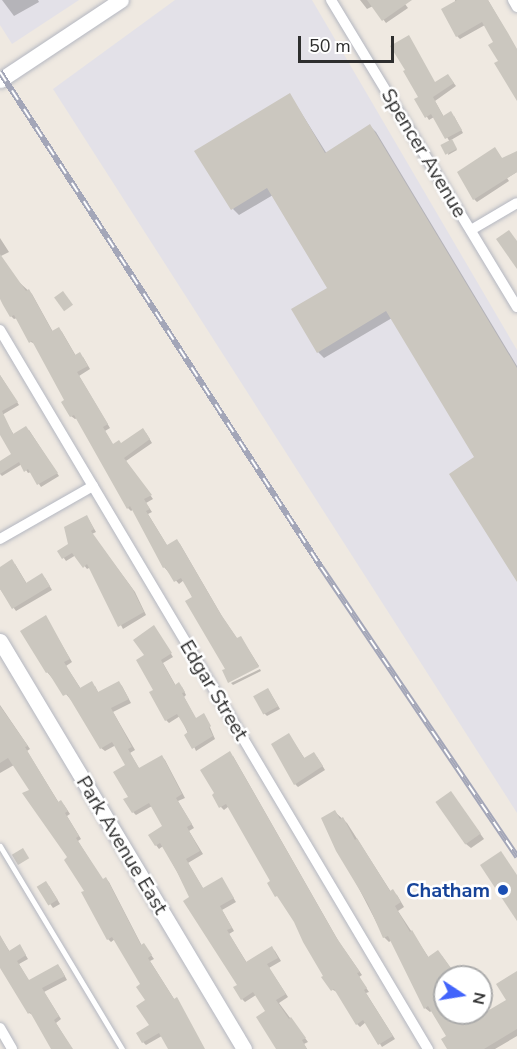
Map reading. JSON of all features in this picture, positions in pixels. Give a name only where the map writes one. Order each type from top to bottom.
[{"type":"main road","points":[[0,80],[121,0]]},
{"type":"main road","name":"Park Avenue East","points":[[0,641],[244,1049]]},
{"type":"street","name":"Spencer Avenue","points":[[331,0],[517,307]]},
{"type":"street","points":[[513,0],[517,7]]},
{"type":"street","points":[[471,230],[517,203]]},
{"type":"street","name":"Edgar Street","points":[[0,330],[428,1049]]},
{"type":"street","points":[[0,539],[93,486]]},
{"type":"street","points":[[0,1028],[12,1049]]},
{"type":"lane","points":[[0,846],[122,1049]]},
{"type":"shaded area","points":[[0,0],[79,0],[12,44],[0,25]]},
{"type":"shaded area","points":[[175,0],[312,0],[517,350],[517,813],[53,89]]},
{"type":"building","points":[[367,0],[412,0],[382,21]]},
{"type":"building","points":[[457,0],[488,0],[508,33],[517,49],[517,101],[494,63],[498,61],[488,45],[493,42],[482,22],[456,37],[441,9]]},
{"type":"building","points":[[409,35],[435,82],[448,74],[454,83],[433,97],[443,116],[451,111],[462,130],[445,139],[431,114],[425,118],[414,99],[418,97],[403,71],[405,70],[390,46]]},
{"type":"building","points":[[290,93],[325,153],[370,124],[517,368],[517,582],[449,474],[474,457],[386,311],[317,353],[291,309],[327,288],[267,188],[231,210],[194,151]]},
{"type":"building","points":[[452,139],[457,149],[445,155],[440,145]]},
{"type":"building","points":[[495,147],[502,158],[517,151],[517,172],[473,200],[457,172]]},
{"type":"building","points":[[509,230],[517,241],[517,269],[496,239]]},
{"type":"building","points":[[0,254],[26,291],[29,289],[52,331],[59,327],[75,355],[80,352],[88,366],[77,372],[108,424],[103,427],[113,444],[119,440],[121,443],[143,428],[150,439],[124,458],[152,495],[144,499],[150,509],[146,511],[167,545],[177,539],[220,613],[237,638],[241,636],[259,667],[228,683],[222,670],[225,669],[185,601],[192,597],[181,578],[174,582],[165,567],[163,568],[130,506],[127,509],[74,415],[70,417],[61,402],[64,400],[32,341],[29,343],[14,315],[10,317],[3,305],[0,299]]},
{"type":"building","points":[[63,291],[73,305],[64,311],[54,297]]},
{"type":"building","points":[[0,375],[18,402],[2,411],[13,434],[26,426],[58,473],[37,485],[28,469],[24,472],[19,462],[0,474],[0,461],[11,454],[0,435]]},
{"type":"building","points":[[87,515],[94,529],[91,531],[132,588],[144,612],[118,627],[87,564],[83,568],[72,553],[62,559],[57,551],[68,544],[64,527]]},
{"type":"building","points":[[12,559],[26,583],[42,573],[50,586],[12,609],[0,589],[0,567]]},
{"type":"building","points":[[46,615],[70,659],[64,662],[80,688],[92,681],[98,692],[119,681],[129,699],[111,708],[132,747],[128,749],[139,768],[162,755],[182,794],[176,798],[192,824],[187,827],[200,851],[186,859],[203,888],[222,877],[234,898],[220,906],[232,928],[227,930],[246,962],[272,946],[278,958],[267,964],[286,994],[276,1000],[306,1038],[302,1040],[307,1049],[276,1049],[256,1017],[265,1011],[253,992],[241,1000],[233,987],[237,985],[183,901],[189,897],[177,872],[160,843],[155,846],[148,835],[162,826],[149,803],[132,813],[123,799],[128,797],[113,772],[125,765],[112,742],[100,749],[67,694],[63,696],[20,631]]},
{"type":"building","points":[[154,625],[172,653],[161,660],[175,685],[179,682],[185,692],[182,693],[196,718],[204,713],[211,726],[209,728],[213,736],[192,749],[184,735],[188,732],[177,714],[165,721],[149,692],[153,690],[136,660],[144,655],[133,640]]},
{"type":"building","points":[[268,688],[278,706],[263,715],[253,696]]},
{"type":"building","points":[[0,706],[28,746],[25,747],[58,802],[61,800],[68,811],[65,813],[79,836],[76,838],[103,879],[106,877],[141,945],[144,943],[152,955],[148,958],[174,999],[177,997],[205,1049],[168,1049],[159,1033],[142,1043],[136,1033],[149,1025],[136,1006],[145,1000],[136,987],[140,984],[112,937],[107,940],[81,892],[84,891],[64,860],[67,857],[22,793],[29,790],[8,758],[0,763]]},
{"type":"building","points":[[289,733],[304,758],[314,752],[323,766],[294,785],[271,744]]},
{"type":"building","points":[[230,751],[336,937],[360,972],[357,973],[367,988],[364,990],[393,1036],[378,1045],[363,1020],[356,1025],[334,989],[331,991],[321,977],[323,976],[294,922],[277,896],[275,897],[267,883],[270,881],[226,804],[219,808],[212,795],[214,793],[200,770]]},
{"type":"building","points":[[451,791],[481,834],[465,844],[435,802]]},
{"type":"building","points":[[335,810],[340,819],[343,817],[355,840],[357,838],[390,891],[393,889],[401,902],[395,906],[410,932],[412,930],[428,957],[438,950],[449,965],[433,965],[433,1014],[428,1006],[424,1009],[388,936],[383,938],[368,904],[336,851],[321,818]]},
{"type":"building","points":[[23,848],[29,858],[18,865],[12,855]]},
{"type":"building","points":[[501,851],[517,875],[517,921],[480,865]]},
{"type":"building","points":[[46,881],[58,900],[48,905],[37,887]]},
{"type":"building","points":[[0,935],[9,951],[20,944],[26,955],[17,961],[29,980],[58,964],[65,976],[42,988],[59,1016],[54,1020],[73,1049],[51,1049],[30,1012],[28,1014],[0,968]]},
{"type":"building","points":[[517,971],[517,1029],[484,1049],[447,1049],[441,1039],[446,1036],[439,1025],[493,1025],[493,1008],[506,1000],[496,984]]},
{"type":"railway","points":[[0,72],[321,567],[517,857]]},
{"type":"place","name":"Chatham","points":[[503,890]]}]
